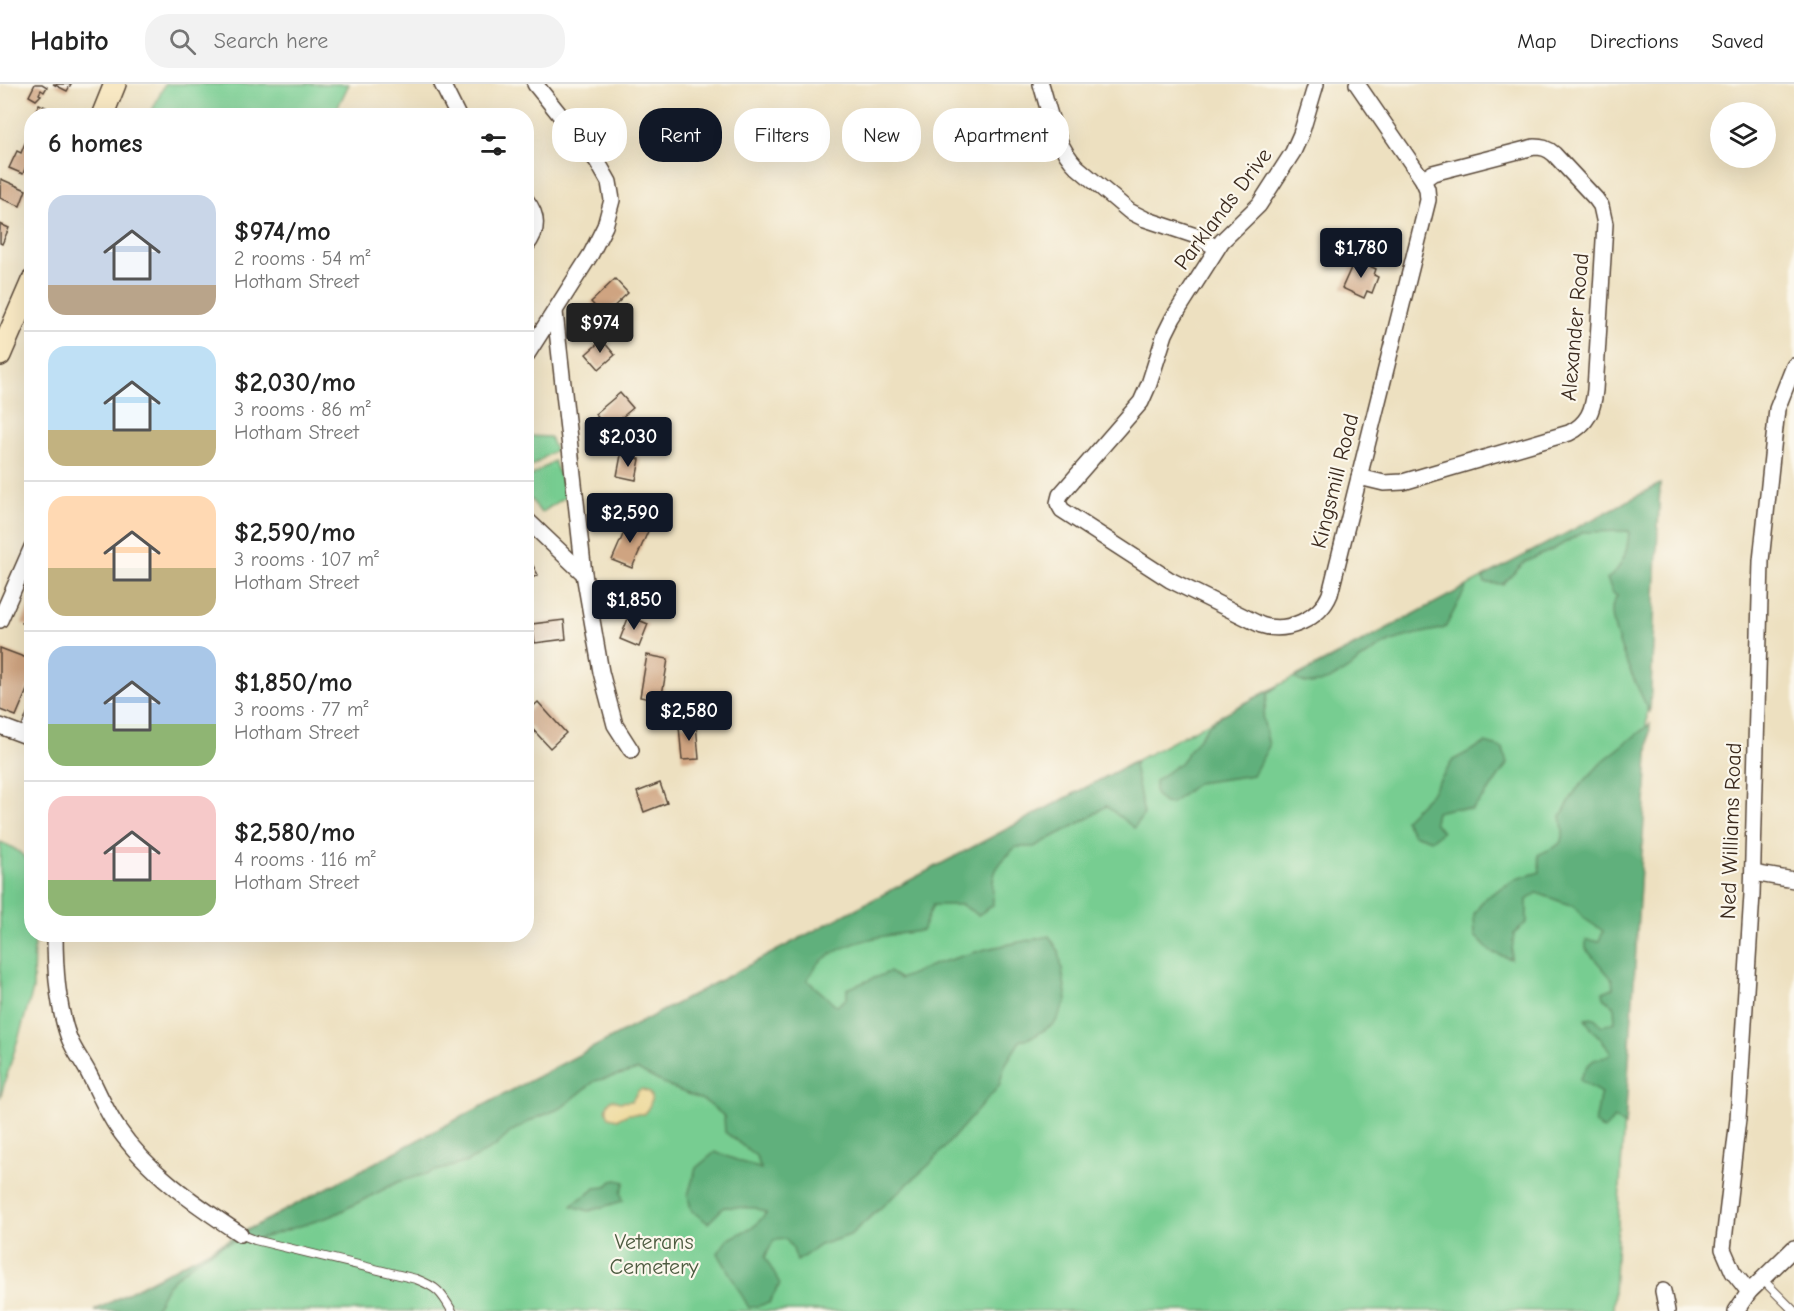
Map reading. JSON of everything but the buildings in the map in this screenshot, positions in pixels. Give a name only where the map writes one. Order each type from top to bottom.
[{"type":"street","points":[[105,108],[115,84]]},
{"type":"street","points":[[442,84],[454,108]]},
{"type":"street","points":[[534,344],[591,254],[605,226],[612,200],[609,182],[597,162],[535,84]]},
{"type":"street","points":[[1041,84],[1060,144],[1077,167],[1129,211],[1145,219],[1196,236],[1217,248]]},
{"type":"street","name":"Parklands Drive","points":[[1058,503],[1060,495],[1141,402],[1169,326],[1217,248],[1227,235],[1259,205],[1288,161],[1301,134],[1316,84]]},
{"type":"street","name":"Kingsmill Road","points":[[1058,503],[1062,510],[1183,587],[1261,625],[1276,629],[1283,628],[1317,613],[1327,601],[1428,200],[1423,180],[1357,84]]},
{"type":"street","name":"Alexander Road","points":[[1359,477],[1384,483],[1403,482],[1569,433],[1584,424],[1589,417],[1594,399],[1605,224],[1601,206],[1596,199],[1554,154],[1541,147],[1433,173],[1423,180]]},
{"type":"street","points":[[534,209],[536,227],[534,233]]},
{"type":"street","points":[[0,355],[24,300]]},
{"type":"street","points":[[555,312],[584,574],[601,672],[615,725],[631,750]]},
{"type":"street","name":"Ned Williams Road","points":[[1749,1292],[1733,1272],[1723,1249],[1738,1119],[1753,873],[1761,561],[1777,409],[1794,366]]},
{"type":"street","points":[[534,527],[584,574]]},
{"type":"street","points":[[0,620],[11,583],[24,561]]},
{"type":"street","points":[[0,726],[24,736]]},
{"type":"street","points":[[1753,873],[1794,880]]},
{"type":"street","points":[[55,942],[55,958],[67,1046],[89,1072],[115,1125],[144,1161],[187,1197],[240,1234]]},
{"type":"street","points":[[1736,1311],[1749,1292],[1794,1248]]},
{"type":"street","points":[[1663,1291],[1667,1311]]},
{"type":"lane","points":[[240,1234],[255,1240],[416,1279],[429,1284],[442,1294],[452,1311]]},
{"type":"lane","points":[[1763,1280],[1794,1311]]},
{"type":"green space","points":[[165,84],[349,84],[337,108],[153,108]]},
{"type":"green space","points":[[534,436],[550,437],[555,450],[534,464]]},
{"type":"green space","points":[[554,461],[567,496],[541,513],[534,504],[534,474]]},
{"type":"green space","name":"Veterans Cemetery","points":[[1660,484],[1613,1311],[94,1311]]},
{"type":"green space","points":[[1660,484],[1650,713],[1619,643],[1612,614],[1613,603],[1617,596],[1613,593],[1607,579],[1624,558],[1629,531],[1583,532],[1525,562],[1503,584],[1485,583],[1483,577]]},
{"type":"green space","points":[[1467,586],[1445,628],[1407,636],[1385,644],[1329,680],[1305,683],[1294,678]]},
{"type":"green space","points":[[1278,686],[1268,693],[1263,718],[1269,746],[1253,775],[1197,783],[1171,804],[1164,803],[1155,794],[1155,781],[1180,763],[1209,725],[1224,714]]},
{"type":"green space","points":[[1650,724],[1625,1126],[1614,1118],[1604,1130],[1594,1123],[1601,1093],[1579,1080],[1591,1063],[1611,1054],[1585,1019],[1595,1018],[1602,1026],[1615,1022],[1614,1005],[1604,999],[1603,992],[1613,988],[1612,979],[1586,949],[1586,940],[1599,941],[1603,931],[1585,919],[1573,906],[1537,893],[1527,900],[1527,922],[1514,934],[1511,959],[1491,952],[1475,936],[1474,914],[1485,898],[1516,879],[1540,872],[1538,855],[1561,842],[1563,833],[1561,816],[1576,790],[1603,761]]},
{"type":"green space","points":[[1485,743],[1503,748],[1507,764],[1491,788],[1472,810],[1453,808],[1436,812],[1434,822],[1442,832],[1431,840],[1413,834],[1404,820],[1432,792],[1453,760]]},
{"type":"green space","points":[[1138,760],[1134,765],[1144,814],[1134,828],[1106,806],[1089,818],[1034,847],[1016,847],[995,872],[993,905],[978,915],[962,905],[933,905],[922,931],[882,936],[856,943],[832,954],[813,970],[807,980],[837,1006],[847,998],[847,989],[889,972],[900,979],[935,964],[986,949],[1049,936],[1059,951],[1067,1000],[1055,1023],[1036,1035],[1020,1041],[1005,1065],[999,1086],[929,1165],[850,1235],[820,1245],[797,1261],[786,1239],[774,1240],[765,1257],[780,1284],[769,1303],[749,1308],[718,1253],[727,1240],[756,1225],[766,1213],[756,1208],[724,1207],[708,1223],[691,1210],[688,1195],[696,1168],[715,1152],[761,1169],[756,1156],[725,1132],[724,1116],[705,1101],[670,1087],[638,1070],[595,1081],[561,1108],[512,1131],[496,1146],[467,1162],[398,1182],[332,1216],[255,1240],[234,1241],[223,1245],[197,1260],[178,1275],[167,1286],[154,1311],[94,1311]]},
{"type":"green space","points":[[0,842],[10,846],[24,857],[24,942],[34,942],[33,990],[0,1098]]},
{"type":"green space","points":[[612,1181],[625,1182],[621,1192],[623,1201],[589,1211],[572,1206],[595,1188],[606,1187]]},
{"type":"sand","points":[[641,1089],[649,1092],[651,1098],[644,1114],[628,1114],[618,1119],[609,1117],[607,1108],[612,1099],[619,1102],[632,1101]]}]
